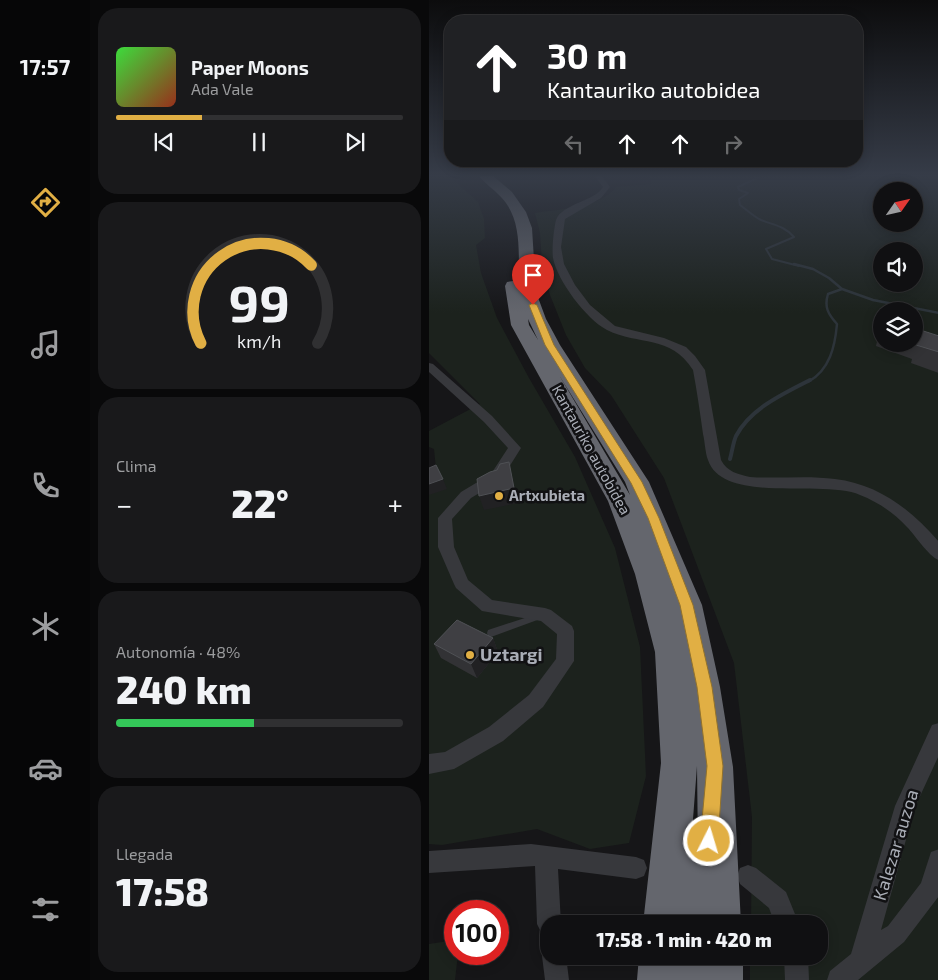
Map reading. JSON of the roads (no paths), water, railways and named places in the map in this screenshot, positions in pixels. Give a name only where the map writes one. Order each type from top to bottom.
[{"type":"highway","name":"Kantauriko autobidea","points":[[508,221],[511,230],[513,294],[521,325],[621,501],[649,574],[671,652],[679,763],[665,915]]},
{"type":"highway","name":"Kantauriko autobidea","points":[[522,221],[525,228],[528,292],[550,345],[637,482],[687,605],[704,687],[715,766],[721,915]]},
{"type":"highway","points":[[701,915],[715,766]]},
{"type":"highway","points":[[659,980],[660,965]]},
{"type":"highway","points":[[694,980],[696,965]]},
{"type":"highway","points":[[721,965],[721,980]]},
{"type":"street","points":[[560,221],[557,256],[562,273],[596,318],[608,327],[623,332],[661,339],[680,346],[694,358],[699,370],[713,460],[721,472],[743,481],[823,481],[851,486],[901,511],[922,532],[938,554]]},
{"type":"street","points":[[429,366],[488,419],[515,448],[496,477],[465,494],[445,518],[446,547],[462,584],[488,606],[545,615],[566,631],[565,662],[536,701],[496,734],[447,762],[429,764]]},
{"type":"street","name":"Kalezar auzoa","points":[[861,961],[905,806],[938,732]]},
{"type":"street","points":[[429,862],[531,855],[636,868]]},
{"type":"street","points":[[546,858],[549,915]]},
{"type":"street","points":[[839,980],[896,934],[930,889],[938,860]]},
{"type":"street","points":[[748,876],[778,900],[784,915]]},
{"type":"street","points":[[555,965],[557,980]]},
{"type":"street","points":[[796,965],[797,980]]},
{"type":"lane","points":[[491,633],[545,615]]},
{"type":"waterway","points":[[763,221],[783,228],[794,237],[766,249],[772,259],[799,266]]},
{"type":"waterway","points":[[794,264],[813,269],[829,278],[842,289]]},
{"type":"waterway","points":[[808,382],[822,371],[833,349],[837,324],[831,317],[826,303],[828,294],[842,289]]},
{"type":"waterway","points":[[842,289],[873,300],[939,313]]},
{"type":"waterway","points":[[730,459],[736,436],[750,417],[769,403],[810,380]]},
{"type":"place","name":"Artxubieta","points":[[499,496]]},
{"type":"place","name":"Uztargi","points":[[470,655]]}]
